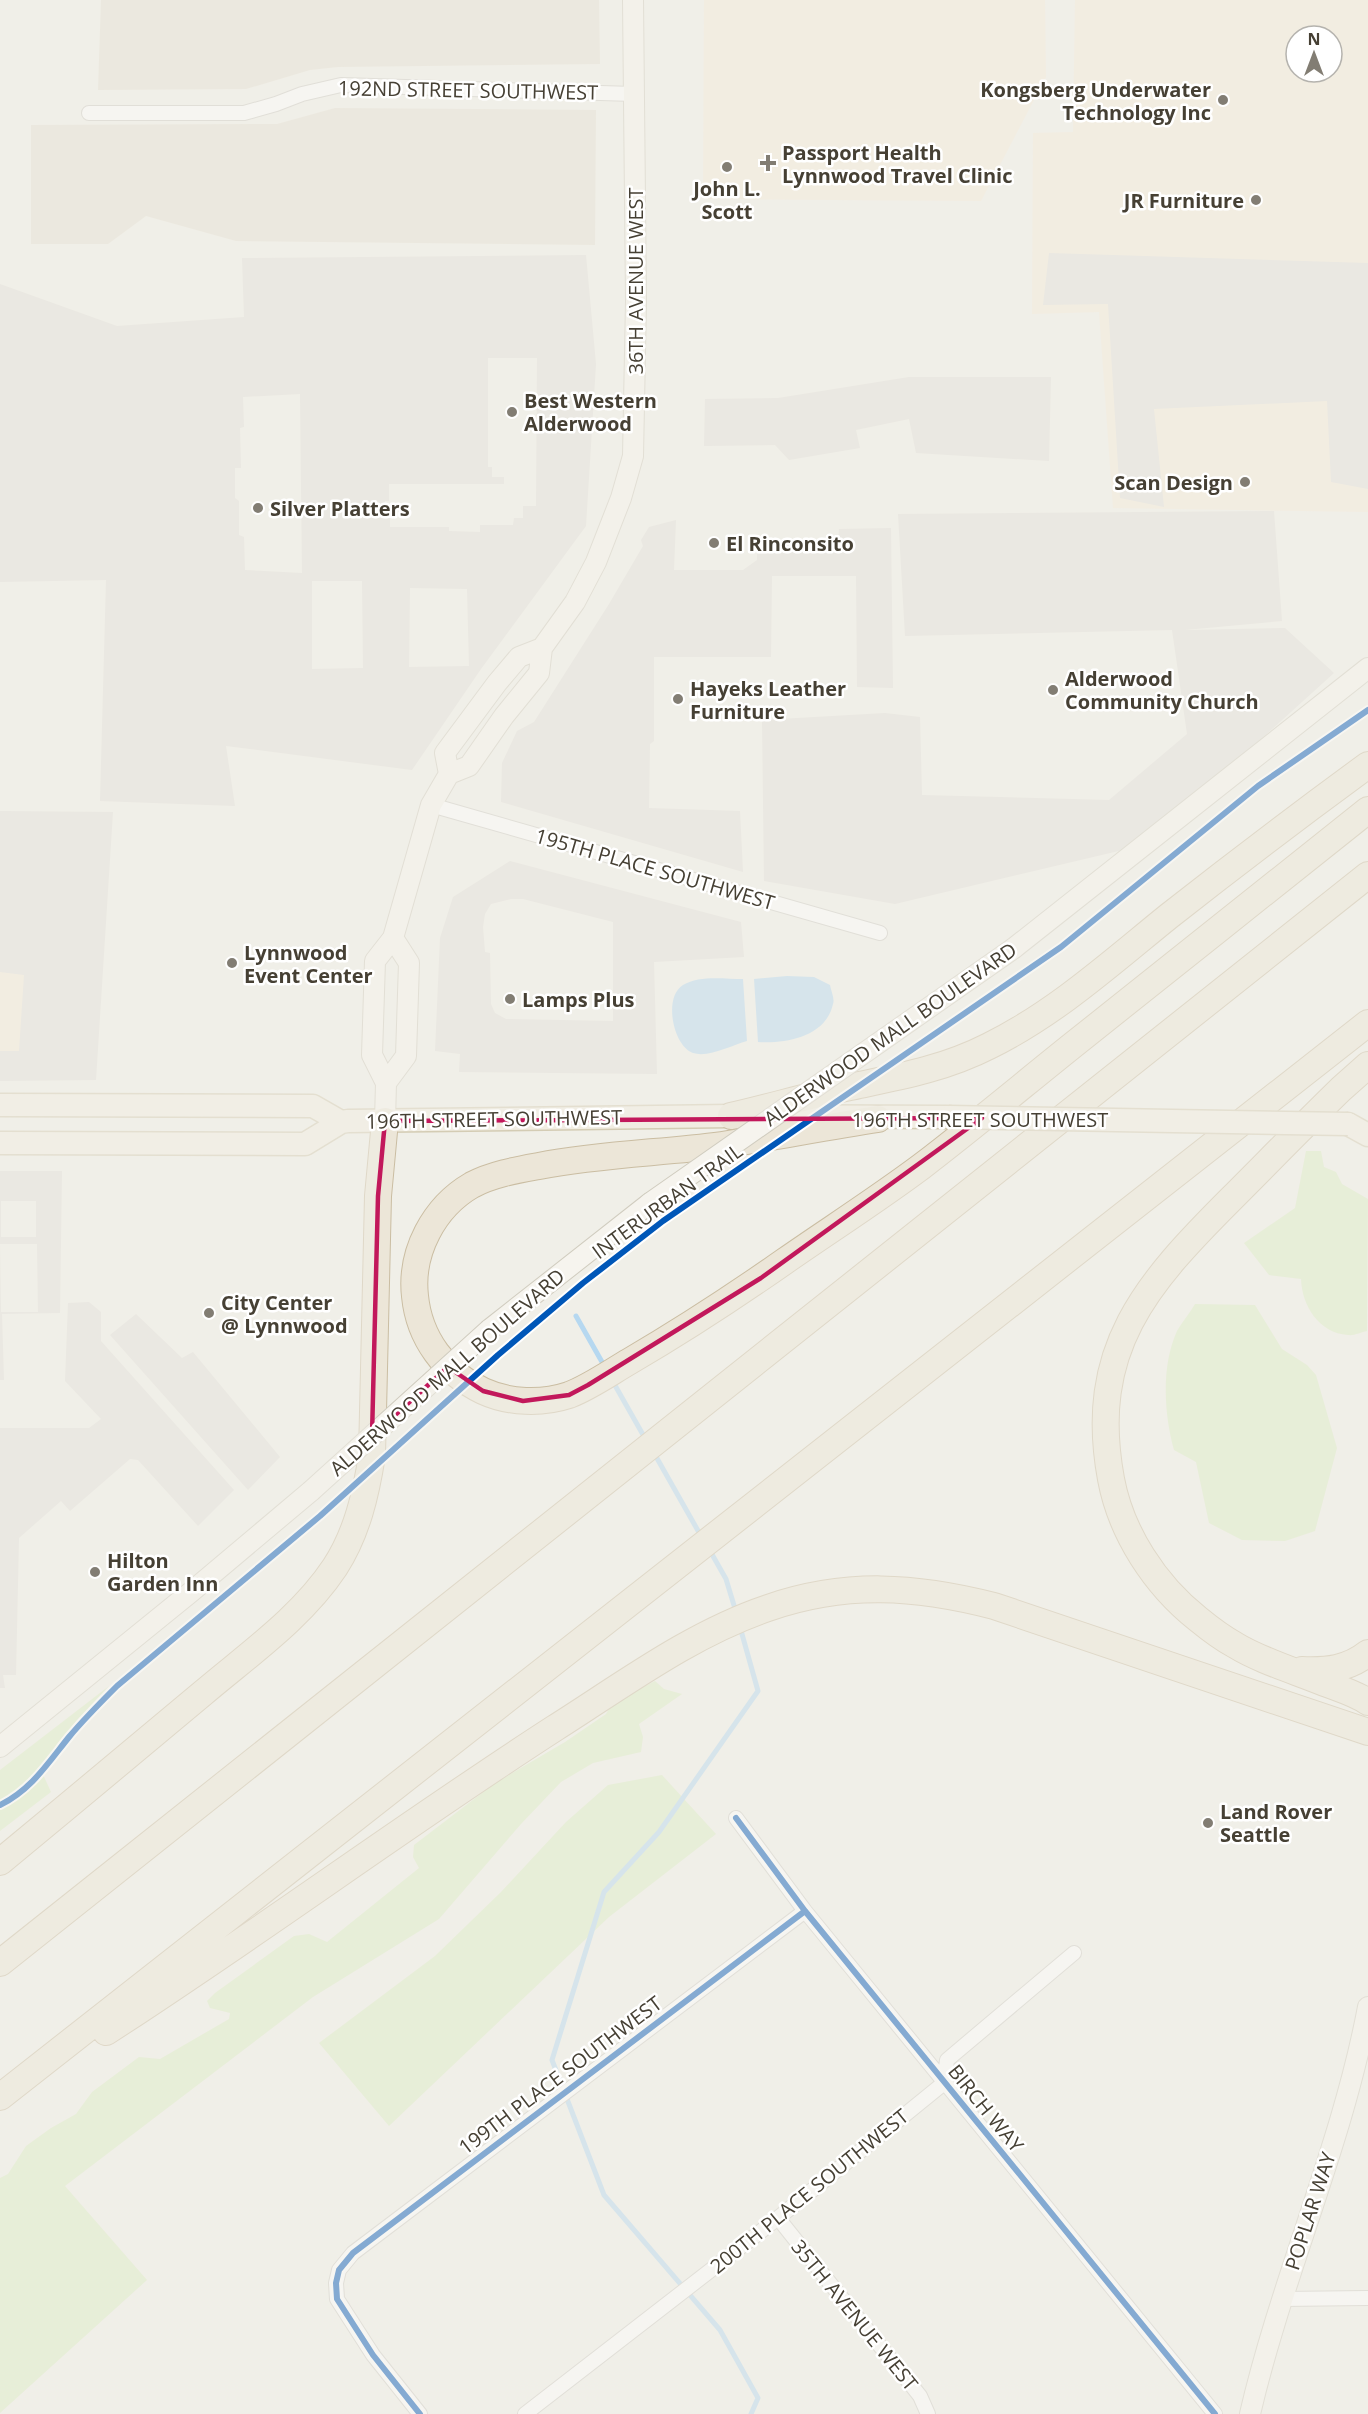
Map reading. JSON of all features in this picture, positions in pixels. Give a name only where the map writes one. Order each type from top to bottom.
[{"type":"highway","points":[[731,1116],[849,1087],[901,1078],[946,1064],[988,1047],[1066,999],[1246,855],[1368,765]]},
{"type":"highway","points":[[878,1119],[722,1145],[556,1163],[490,1177],[471,1186],[445,1207],[434,1220],[421,1247],[415,1271],[414,1288],[416,1307],[425,1335],[443,1362],[461,1378],[483,1391],[502,1398],[523,1401],[544,1400],[569,1395],[588,1385],[647,1352],[761,1278],[920,1167],[1368,810]]},
{"type":"highway","points":[[0,1963],[1368,875]]},
{"type":"highway","points":[[0,2099],[1368,1023]]},
{"type":"highway","points":[[1368,1065],[1341,1089],[1166,1266],[1138,1304],[1123,1337],[1114,1362],[1107,1394],[1105,1421],[1107,1454],[1113,1490],[1124,1522],[1143,1557],[1165,1587],[1196,1617],[1236,1646],[1368,1702]]},
{"type":"highway","points":[[0,1862],[269,1638],[318,1592],[337,1564],[358,1518],[366,1492],[372,1455],[378,1196],[386,1121]]},
{"type":"highway","points":[[0,2099],[191,1978],[465,1786],[667,1656],[729,1624],[779,1605],[820,1594],[871,1589],[918,1590],[950,1594],[994,1606],[1368,1732]]},
{"type":"highway","points":[[1293,1670],[1321,1671],[1340,1668],[1358,1661],[1368,1653]]},
{"type":"main road","name":"36TH AVENUE WEST","points":[[386,1121],[386,1083],[372,1055],[375,961],[393,938],[430,805],[449,774],[445,753],[519,657],[542,648],[575,602],[597,562],[621,498],[633,456],[636,301],[633,0]]},
{"type":"main road","name":"ALDERWOOD MALL BOULEVARD","points":[[0,1747],[191,1593],[311,1491],[490,1329],[650,1203],[1014,948],[1368,668]]},
{"type":"main road","points":[[386,1083],[406,1056],[409,963],[393,938]]},
{"type":"main road","name":"196TH STREET SOUTHWEST","points":[[0,1105],[313,1106],[341,1122]]},
{"type":"main road","name":"196TH STREET SOUTHWEST","points":[[0,1143],[305,1144],[341,1122],[731,1116],[1358,1124]]},
{"type":"main road","points":[[1358,1124],[1368,1135]]},
{"type":"main road","name":"POPLAR WAY","points":[[1250,2414],[1281,2299],[1320,2186],[1362,2042],[1368,2007]]},
{"type":"street","name":"192ND STREET SOUTHWEST","points":[[89,113],[244,113],[276,104],[302,93],[341,85],[634,93]]},
{"type":"street","name":"195TH PLACE SOUTHWEST","points":[[430,805],[880,933]]},
{"type":"street","name":"BIRCH WAY","points":[[736,1818],[806,1911],[1215,2414]]},
{"type":"street","name":"199TH PLACE SOUTHWEST","points":[[420,2414],[374,2355],[337,2299],[336,2283],[339,2270],[353,2253],[806,1911]]},
{"type":"street","points":[[944,2082],[947,2060],[1074,1953]]},
{"type":"street","name":"200TH PLACE SOUTHWEST","points":[[525,2414],[778,2218],[944,2082]]},
{"type":"street","name":"35TH AVENUE WEST","points":[[778,2218],[920,2396],[928,2414]]},
{"type":"street","points":[[1281,2299],[1368,2298]]},
{"type":"highlighted area","points":[[982,1118],[761,1278],[569,1395],[523,1401],[483,1391],[448,1367],[372,1436],[378,1196],[385,1121]]},
{"type":"shaded area","points":[[101,0],[599,0],[600,64],[338,67],[310,70],[246,89],[98,90]]},
{"type":"shaded area","points":[[704,0],[1045,0],[1046,77],[981,201],[703,199]]},
{"type":"shaded area","points":[[1075,0],[1368,0],[1368,512],[1113,508],[1099,312],[1032,314],[1033,133],[1073,132]]},
{"type":"shaded area","points":[[335,108],[596,110],[595,245],[236,241],[146,216],[108,244],[31,244],[31,125],[277,124]]},
{"type":"shaded area","points":[[1049,253],[1368,263],[1368,489],[1331,482],[1327,401],[1154,409],[1164,507],[1120,498],[1108,304],[1043,305]]},
{"type":"shaded area","points":[[586,255],[596,364],[586,526],[481,669],[412,770],[226,746],[235,806],[100,801],[106,580],[0,582],[0,284],[117,326],[244,317],[242,258]],"holes":[[[488,358],[537,358],[536,506],[523,506],[523,518],[514,518],[513,525],[480,525],[480,532],[449,531],[449,527],[390,527],[390,510],[384,509],[385,501],[389,501],[389,484],[504,484],[504,477],[492,477],[492,467],[488,467]],[[300,394],[302,573],[245,570],[244,537],[239,535],[239,501],[235,498],[235,468],[241,468],[240,428],[244,427],[243,397]],[[312,581],[362,581],[363,668],[312,669]],[[410,588],[467,589],[469,666],[409,667]]]},
{"type":"shaded area","points":[[909,377],[1051,377],[1049,461],[916,453],[909,419],[856,430],[860,448],[789,460],[775,445],[704,446],[705,399],[778,398]]},
{"type":"shaded area","points":[[1274,511],[1282,621],[1185,630],[1285,628],[1334,673],[1144,845],[895,904],[764,881],[762,720],[885,713],[920,717],[922,795],[1109,800],[1187,734],[1172,630],[905,636],[898,514]]},
{"type":"shaded area","points":[[676,520],[674,570],[743,570],[757,560],[757,542],[838,543],[839,529],[891,528],[893,688],[857,687],[856,576],[772,576],[771,657],[654,657],[654,741],[650,744],[649,808],[740,811],[743,872],[501,802],[502,763],[517,731],[534,722],[609,604],[643,546],[641,540],[649,527]]},
{"type":"shaded area","points":[[0,811],[113,812],[96,1080],[0,1081],[0,1051],[19,1051],[24,975],[0,972]]},
{"type":"shaded area","points":[[510,861],[741,922],[744,957],[654,962],[657,1074],[459,1072],[460,1054],[435,1051],[440,938],[453,897]],"holes":[[[511,899],[523,899],[613,922],[613,1021],[506,1019],[495,1013],[491,1004],[490,953],[485,952],[483,927],[485,914],[491,904]]]},
{"type":"shaded area","points":[[0,955],[25,955],[23,1077],[0,1077]]},
{"type":"shaded area","points":[[0,1171],[62,1171],[60,1313],[2,1314],[4,1380],[0,1380]],"holes":[[[1,1201],[36,1201],[36,1237],[1,1237]],[[0,1244],[37,1244],[38,1312],[1,1312]]]},
{"type":"shaded area","points":[[89,1302],[101,1312],[101,1341],[234,1490],[198,1526],[138,1460],[130,1459],[70,1511],[61,1501],[19,1538],[16,1675],[3,1675],[5,1688],[0,1688],[0,1428],[89,1428],[101,1419],[65,1381],[68,1303]]},
{"type":"shaded area","points":[[136,1314],[182,1358],[193,1352],[280,1457],[248,1490],[110,1335]]},
{"type":"green space","points":[[1306,1151],[1321,1151],[1324,1167],[1336,1172],[1342,1184],[1368,1199],[1367,1331],[1350,1335],[1338,1333],[1321,1324],[1305,1299],[1301,1279],[1269,1275],[1244,1243],[1295,1208]]},
{"type":"green space","points":[[1195,1304],[1255,1305],[1282,1349],[1307,1365],[1316,1375],[1337,1448],[1315,1531],[1285,1541],[1242,1540],[1209,1523],[1196,1462],[1174,1450],[1166,1406],[1168,1359],[1177,1331]]},
{"type":"green space","points":[[655,1681],[664,1689],[682,1694],[639,1724],[643,1737],[641,1752],[593,1763],[561,1782],[521,1824],[439,1919],[313,1997],[65,2186],[147,2280],[0,2413],[0,2178],[8,2174],[26,2146],[76,2114],[92,2092],[139,2057],[160,2059],[229,2019],[230,2013],[210,2008],[207,2001],[215,1993],[294,1936],[309,1934],[327,1942],[419,1868],[413,1857],[414,1845],[495,1783],[565,1742],[606,1714],[612,1703]]},
{"type":"green space","points":[[109,1686],[77,1720],[40,1768],[51,1792],[0,1831],[0,1770]]},
{"type":"green space","points":[[662,1775],[716,1834],[609,1917],[389,2126],[319,2043],[435,1956],[501,1892],[566,1822],[608,1785]]},
{"type":"water","points":[[787,976],[814,977],[830,985],[833,1002],[829,1015],[822,1024],[803,1036],[780,1042],[758,1042],[754,979]]},
{"type":"water","points":[[743,979],[747,1041],[706,1054],[693,1053],[686,1049],[680,1041],[673,1021],[673,1000],[677,991],[683,985],[696,980]]},
{"type":"waterway","points":[[576,1316],[606,1369]]},
{"type":"waterway","points":[[612,1380],[646,1440]]},
{"type":"waterway","points":[[654,1453],[701,1536]]},
{"type":"waterway","points":[[709,1549],[726,1579],[736,1612]]},
{"type":"waterway","points":[[740,1627],[758,1691],[659,1832],[604,1892],[552,2060],[604,2195],[720,2330],[758,2398],[751,2414]]},
{"type":"cycle path","name":"INTERURBAN TRAIL","points":[[0,1805],[30,1784],[80,1724],[117,1686],[320,1516],[498,1355],[583,1283],[663,1221],[1061,947],[1258,786],[1368,710]]},
{"type":"cycle path","points":[[736,1818],[805,1911],[1215,2414]]},
{"type":"cycle path","points":[[420,2414],[373,2355],[337,2299],[336,2283],[339,2270],[353,2253],[805,1911]]},
{"type":"place","name":"Kongsberg Underwater Technology Inc","points":[[1223,100]]},
{"type":"place","name":"Passport Health Lynnwood Travel Clinic","points":[[768,163]]},
{"type":"place","name":"John L. Scott","points":[[727,167]]},
{"type":"place","name":"JR Furniture","points":[[1256,200]]},
{"type":"place","name":"Best Western Alderwood","points":[[512,412]]},
{"type":"place","name":"Scan Design","points":[[1245,482]]},
{"type":"place","name":"Silver Platters","points":[[258,508]]},
{"type":"place","name":"El Rinconsito","points":[[714,543]]},
{"type":"place","name":"Alderwood Community Church","points":[[1053,690]]},
{"type":"place","name":"Hayeks Leather Furniture","points":[[678,699]]},
{"type":"place","name":"Lynnwood Event Center","points":[[232,963]]},
{"type":"place","name":"Lamps Plus","points":[[510,999]]},
{"type":"place","name":"City Center @ Lynnwood","points":[[209,1313]]},
{"type":"place","name":"Hilton Garden Inn","points":[[95,1572]]},
{"type":"place","name":"Land Rover Seattle","points":[[1208,1823]]}]
